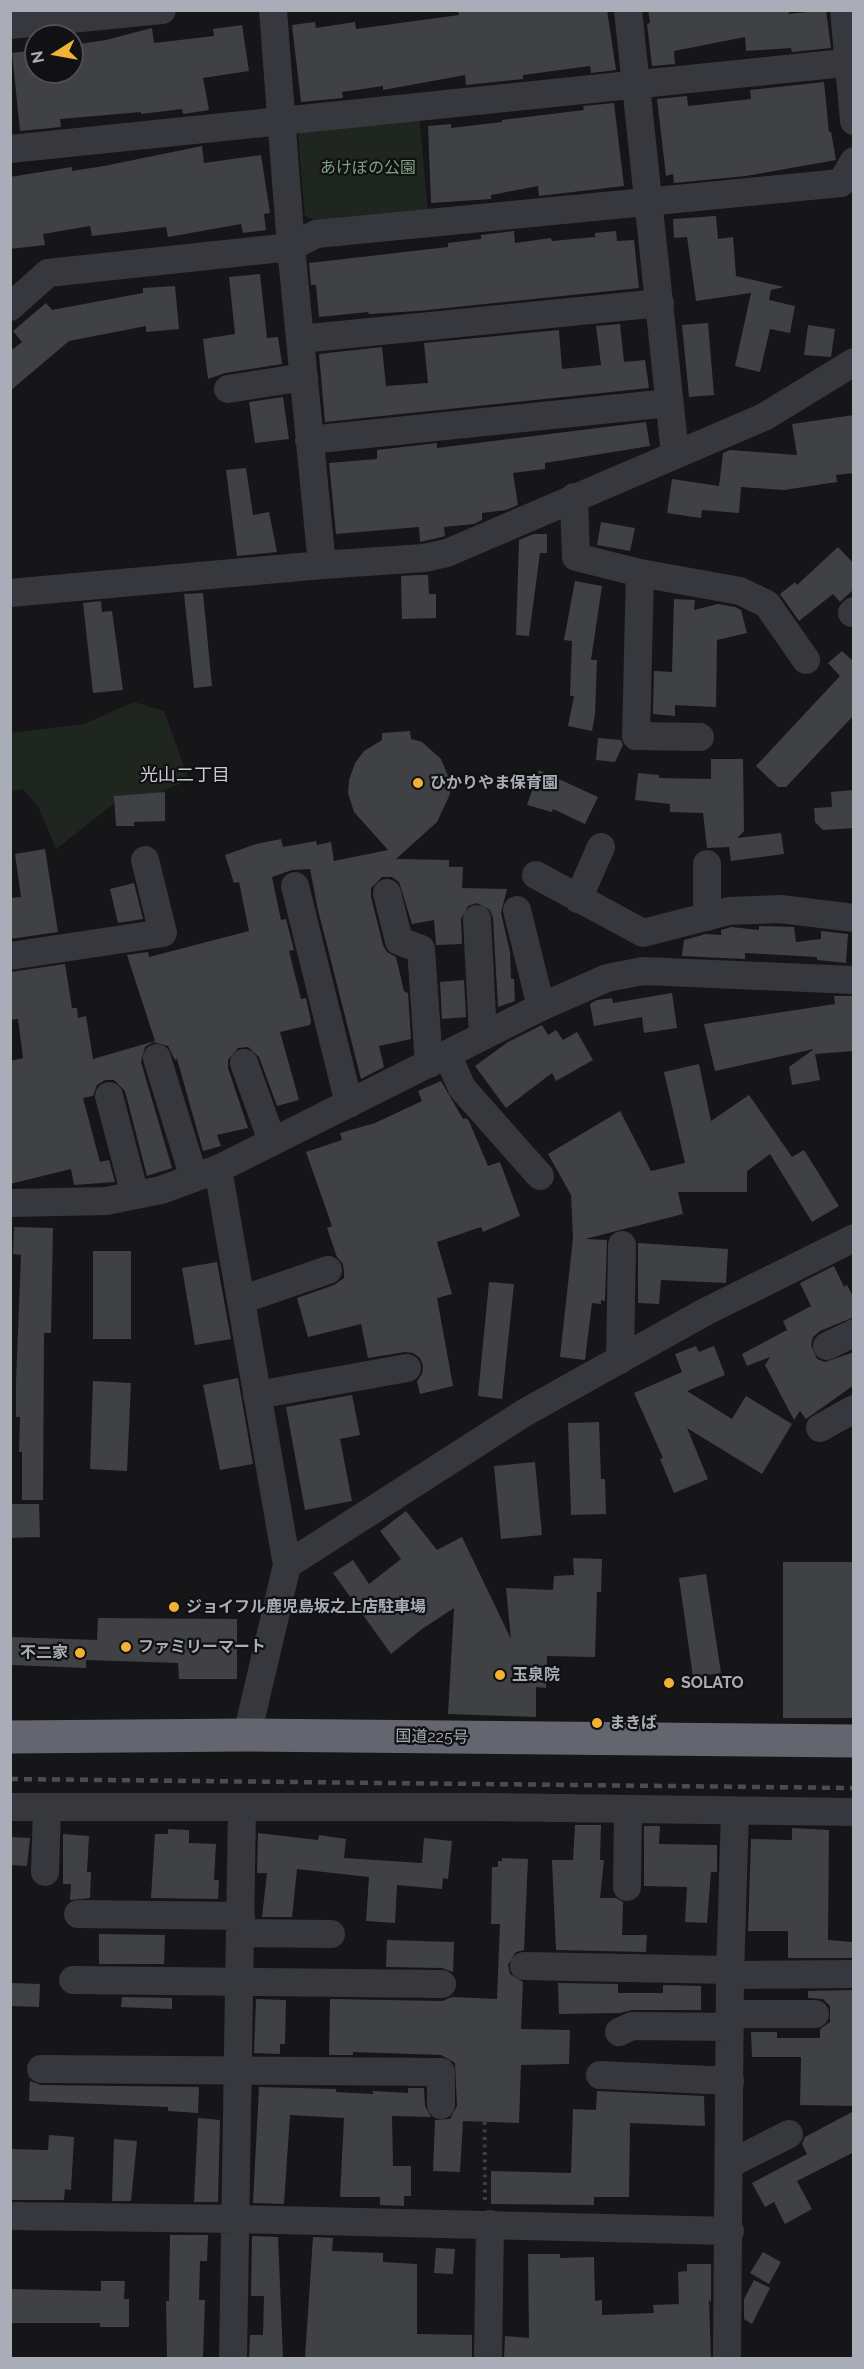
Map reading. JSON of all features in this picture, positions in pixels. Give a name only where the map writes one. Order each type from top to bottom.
[{"type":"highway","name":"国道225号","points":[[10,1737],[247,1735],[854,1741]]},
{"type":"street","points":[[10,25],[162,10]]},
{"type":"street","points":[[273,10],[291,247],[322,565]]},
{"type":"street","points":[[628,10],[675,454]]},
{"type":"street","points":[[844,10],[852,63],[854,121]]},
{"type":"street","points":[[10,149],[852,63]]},
{"type":"street","points":[[10,307],[48,273],[291,247],[316,234],[649,204],[841,183],[854,161]]},
{"type":"street","points":[[300,339],[660,303]]},
{"type":"street","points":[[10,593],[424,558],[447,553],[764,417],[854,362]]},
{"type":"street","points":[[228,389],[304,377]]},
{"type":"street","points":[[309,440],[669,403]]},
{"type":"street","points":[[574,497],[576,557],[640,573],[740,591],[767,604],[806,660]]},
{"type":"street","points":[[640,573],[636,736],[700,737]]},
{"type":"street","points":[[578,899],[601,847]]},
{"type":"street","points":[[10,956],[163,933],[145,860]]},
{"type":"street","points":[[707,864],[707,917]]},
{"type":"street","points":[[536,875],[644,933],[729,911],[780,909],[854,918]]},
{"type":"street","points":[[295,886],[349,1104]]},
{"type":"street","points":[[387,893],[399,941],[421,949],[438,1059],[540,1176]]},
{"type":"street","points":[[517,910],[541,1007]]},
{"type":"street","points":[[477,919],[483,1036]]},
{"type":"street","points":[[10,1203],[106,1201],[161,1190],[206,1174],[541,1007],[607,978],[643,971],[854,980]]},
{"type":"street","points":[[157,1058],[206,1174],[241,1300],[287,1565],[247,1735]]},
{"type":"street","points":[[244,1063],[272,1141]]},
{"type":"street","points":[[109,1096],[135,1195]]},
{"type":"street","points":[[287,1565],[524,1413],[703,1313],[854,1238]]},
{"type":"street","points":[[620,1360],[622,1245]]},
{"type":"street","points":[[241,1300],[328,1270]]},
{"type":"street","points":[[827,1347],[854,1334]]},
{"type":"street","points":[[257,1395],[407,1368]]},
{"type":"street","points":[[820,1428],[854,1409]]},
{"type":"street","points":[[10,1807],[486,1807],[854,1812]]},
{"type":"street","points":[[45,1872],[47,1807]]},
{"type":"street","points":[[233,2358],[242,1808]]},
{"type":"street","points":[[627,1887],[628,1810]]},
{"type":"street","points":[[727,2358],[730,2231],[730,1973],[735,1812]]},
{"type":"street","points":[[78,1914],[241,1925],[331,1934]]},
{"type":"street","points":[[524,1966],[730,1973],[854,1974]]},
{"type":"street","points":[[74,1980],[442,1984]]},
{"type":"street","points":[[619,2032],[632,2026],[815,2014]]},
{"type":"street","points":[[41,2069],[441,2072],[441,2105]]},
{"type":"street","points":[[600,2075],[730,2081]]},
{"type":"street","points":[[730,2164],[789,2134]]},
{"type":"street","points":[[10,2216],[490,2224],[730,2231]]},
{"type":"street","points":[[488,2358],[490,2224]]},
{"type":"path","points":[[484,2032],[485,2215],[490,2224]]},
{"type":"green space","name":"あけぼの公園","points":[[419,113],[428,212],[318,222],[305,216],[298,136],[305,126]]},
{"type":"green space","points":[[134,702],[164,711],[189,780],[156,794],[117,801],[56,849],[39,808],[23,789],[11,792],[11,733],[84,724]]},
{"type":"building","points":[[458,10],[607,10],[616,70],[591,73],[590,66],[523,75],[523,79],[466,85],[465,75],[383,90],[383,86],[342,92],[343,98],[301,102],[292,25],[315,22],[316,28],[355,22],[356,29],[459,15]]},
{"type":"building","points":[[648,10],[788,10],[789,14],[826,10],[831,48],[792,52],[791,48],[746,51],[745,37],[674,51],[675,64],[652,66],[647,24],[650,23]]},
{"type":"building","points":[[242,25],[249,71],[203,78],[209,110],[183,114],[182,109],[60,119],[61,127],[20,131],[12,53],[24,52],[24,84],[84,84],[84,43],[152,28],[154,43],[214,36],[213,29]]},
{"type":"building","points":[[824,82],[829,132],[831,132],[836,160],[746,176],[674,183],[673,174],[666,176],[657,99],[687,96],[688,106],[751,99],[750,90]]},
{"type":"building","points":[[614,103],[624,186],[539,196],[538,186],[491,195],[491,199],[431,203],[428,126],[451,124],[451,128],[502,122],[502,120],[584,110],[583,106]]},
{"type":"building","points":[[202,146],[204,163],[261,155],[270,213],[264,214],[266,230],[243,233],[241,224],[168,237],[166,227],[92,236],[90,226],[43,234],[45,245],[10,249],[10,177],[72,167],[72,171],[104,166]]},
{"type":"building","points":[[716,216],[718,239],[733,237],[736,276],[784,287],[771,290],[769,300],[795,306],[790,333],[770,329],[760,372],[735,366],[751,293],[696,301],[687,237],[674,238],[673,219]]},
{"type":"building","points":[[514,231],[515,243],[551,238],[552,241],[595,237],[595,233],[616,231],[617,241],[634,240],[639,288],[418,311],[369,314],[368,312],[319,317],[316,285],[311,285],[309,263],[448,247],[448,243],[481,239],[481,235]]},
{"type":"building","points":[[260,274],[267,338],[278,337],[282,364],[225,373],[208,379],[203,339],[235,334],[229,277]]},
{"type":"building","points":[[175,286],[179,329],[146,332],[146,326],[69,341],[10,391],[10,345],[13,349],[22,342],[13,331],[46,303],[52,310],[143,293],[143,288]]},
{"type":"building","points":[[708,323],[714,395],[689,397],[682,325]]},
{"type":"building","points":[[620,324],[624,362],[645,360],[649,388],[325,422],[319,354],[382,347],[386,386],[428,383],[424,343],[559,330],[562,369],[601,365],[596,326]]},
{"type":"building","points":[[808,325],[835,329],[831,357],[804,355]]},
{"type":"building","points":[[283,397],[289,439],[255,443],[249,402]]},
{"type":"building","points":[[854,415],[854,473],[836,475],[837,482],[784,490],[741,487],[739,513],[702,510],[701,518],[667,513],[672,479],[719,486],[723,453],[730,450],[797,455],[792,424]]},
{"type":"building","points":[[646,422],[650,446],[545,463],[545,469],[513,473],[518,505],[506,510],[482,513],[482,520],[474,524],[444,527],[445,536],[420,542],[419,527],[336,534],[329,463],[377,459],[377,450],[437,443],[437,448]]},
{"type":"building","points":[[246,468],[253,515],[269,512],[277,552],[237,556],[226,470]]},
{"type":"building","points":[[601,522],[635,528],[630,551],[597,545]]},
{"type":"building","points":[[534,534],[547,534],[547,553],[540,553],[529,636],[516,635],[519,540]]},
{"type":"building","points":[[838,547],[854,564],[854,589],[840,602],[833,594],[799,621],[780,594],[795,582],[797,585]]},
{"type":"building","points":[[428,575],[429,594],[436,594],[436,618],[402,619],[401,576]]},
{"type":"building","points":[[575,581],[602,586],[591,660],[597,660],[592,731],[568,726],[574,696],[570,696],[572,641],[564,640]]},
{"type":"building","points":[[203,593],[212,686],[194,688],[184,594]]},
{"type":"building","points":[[674,599],[695,600],[694,610],[718,604],[735,607],[741,610],[747,633],[717,640],[716,707],[675,705],[675,716],[653,714],[654,671],[672,672]]},
{"type":"building","points":[[101,601],[102,612],[112,611],[123,690],[93,693],[83,603]]},
{"type":"building","points":[[842,651],[854,662],[854,715],[786,787],[778,787],[756,766],[840,676],[828,663]]},
{"type":"building","points":[[410,731],[411,739],[422,742],[441,759],[450,781],[450,794],[437,822],[396,859],[449,860],[449,867],[463,867],[462,888],[507,889],[501,913],[510,952],[515,1001],[498,1007],[493,918],[490,910],[477,903],[468,906],[461,919],[462,944],[436,945],[434,920],[412,924],[399,882],[392,877],[382,877],[371,888],[371,897],[383,945],[387,952],[396,957],[404,991],[408,993],[411,1039],[379,1046],[384,1067],[361,1079],[318,910],[310,869],[292,870],[272,877],[281,920],[286,919],[294,950],[289,951],[301,999],[306,998],[311,1021],[310,1025],[280,1032],[299,1100],[277,1106],[259,1057],[248,1047],[238,1048],[228,1060],[228,1068],[248,1128],[217,1135],[221,1146],[203,1151],[177,1059],[175,1060],[168,1046],[153,1042],[145,1047],[141,1062],[172,1168],[147,1176],[125,1091],[114,1080],[105,1080],[97,1085],[93,1096],[83,1098],[100,1162],[109,1160],[115,1182],[74,1185],[71,1169],[10,1184],[10,1061],[23,1058],[18,1019],[10,1020],[10,972],[65,964],[72,1008],[77,1008],[78,1018],[86,1016],[93,1059],[155,1041],[127,955],[148,952],[149,957],[249,931],[239,882],[234,883],[225,855],[256,844],[281,839],[283,847],[316,841],[317,845],[331,842],[334,861],[388,850],[354,812],[348,793],[349,780],[355,763],[364,751],[382,740],[382,733]]},
{"type":"building","points":[[598,738],[621,740],[623,745],[615,762],[596,760]]},
{"type":"building","points":[[711,759],[743,759],[744,831],[737,838],[781,833],[784,854],[731,861],[729,847],[707,848],[703,813],[670,812],[670,804],[635,800],[638,773],[659,775],[659,778],[711,779]]},
{"type":"building","points":[[539,770],[598,797],[585,824],[553,809],[552,812],[527,805]]},
{"type":"building","points":[[854,790],[854,828],[823,830],[815,822],[814,808],[832,807],[831,792]]},
{"type":"building","points":[[165,792],[165,821],[134,822],[134,826],[116,826],[114,796]]},
{"type":"building","points":[[45,849],[58,932],[10,939],[10,898],[21,897],[15,854]]},
{"type":"building","points":[[134,883],[143,919],[118,923],[110,889]]},
{"type":"building","points":[[759,926],[794,927],[796,942],[821,939],[821,931],[848,934],[846,963],[817,960],[817,957],[745,953],[745,959],[682,956],[684,940],[706,934],[721,935],[721,930],[731,927],[759,930]]},
{"type":"building","points":[[464,980],[466,1017],[442,1019],[440,982]]},
{"type":"building","points":[[672,993],[677,1028],[644,1033],[642,1017],[594,1026],[590,1004],[597,1000],[612,998],[613,1003]]},
{"type":"building","points":[[834,996],[854,996],[854,1051],[815,1054],[820,1080],[792,1085],[789,1067],[814,1049],[715,1071],[704,1024],[835,1004]]},
{"type":"building","points":[[542,1025],[548,1035],[556,1030],[563,1040],[577,1032],[593,1060],[556,1081],[552,1073],[506,1108],[475,1066],[508,1042]]},
{"type":"building","points":[[699,1064],[711,1121],[749,1095],[792,1157],[804,1150],[839,1206],[812,1222],[770,1154],[747,1171],[747,1192],[678,1192],[683,1214],[585,1239],[607,1240],[605,1301],[601,1300],[601,1304],[592,1303],[585,1360],[560,1357],[573,1238],[571,1195],[548,1154],[620,1111],[651,1171],[685,1163],[664,1072]]},
{"type":"building","points":[[441,1081],[463,1119],[466,1118],[469,1121],[488,1166],[500,1162],[520,1216],[483,1232],[481,1227],[437,1242],[452,1294],[437,1298],[453,1386],[420,1394],[417,1381],[422,1374],[423,1366],[420,1358],[413,1353],[405,1352],[368,1358],[361,1324],[308,1337],[297,1298],[334,1285],[344,1278],[344,1273],[343,1264],[337,1257],[327,1228],[332,1226],[306,1152],[342,1140],[340,1133],[375,1123],[422,1101],[418,1091]]},
{"type":"building","points":[[14,1227],[53,1228],[51,1333],[44,1333],[43,1500],[22,1500],[22,1452],[19,1452],[20,1417],[16,1417],[21,1255],[13,1254]]},
{"type":"building","points":[[638,1243],[728,1249],[726,1283],[661,1280],[659,1304],[638,1303]]},
{"type":"building","points":[[93,1251],[131,1251],[131,1339],[93,1339]]},
{"type":"building","points":[[217,1262],[231,1339],[195,1345],[182,1268]]},
{"type":"building","points":[[834,1266],[844,1287],[847,1285],[854,1298],[854,1317],[820,1331],[813,1337],[811,1345],[817,1359],[825,1362],[854,1352],[854,1385],[806,1419],[800,1411],[794,1420],[765,1365],[770,1357],[747,1366],[742,1354],[787,1330],[783,1321],[811,1306],[800,1283]]},
{"type":"building","points":[[489,1282],[514,1284],[502,1399],[478,1396]]},
{"type":"building","points":[[696,1346],[699,1352],[714,1346],[725,1375],[687,1391],[732,1419],[746,1396],[792,1424],[762,1474],[687,1428],[708,1479],[674,1493],[660,1459],[663,1458],[634,1393],[682,1372],[675,1354]]},
{"type":"building","points":[[238,1378],[253,1464],[220,1470],[203,1385]]},
{"type":"building","points":[[93,1381],[131,1383],[127,1471],[90,1469]]},
{"type":"building","points":[[352,1395],[360,1435],[340,1439],[352,1501],[305,1510],[286,1407]]},
{"type":"building","points":[[599,1422],[601,1479],[605,1479],[606,1514],[571,1515],[568,1423]]},
{"type":"building","points":[[535,1462],[542,1535],[501,1539],[494,1466]]},
{"type":"building","points":[[10,1504],[39,1504],[40,1537],[10,1538]]},
{"type":"building","points":[[406,1511],[437,1550],[462,1537],[511,1639],[506,1588],[553,1590],[554,1576],[574,1575],[573,1558],[602,1559],[601,1592],[597,1592],[595,1657],[547,1656],[546,1688],[536,1687],[536,1717],[448,1714],[454,1608],[422,1629],[391,1654],[333,1573],[353,1560],[369,1584],[401,1559],[380,1531]]},
{"type":"building","points":[[783,1562],[854,1562],[854,1718],[783,1718]]},
{"type":"building","points":[[706,1574],[721,1673],[693,1677],[679,1578]]},
{"type":"building","points":[[98,1618],[237,1619],[237,1679],[179,1679],[178,1663],[86,1660],[86,1668],[10,1665],[10,1637],[97,1640]]},
{"type":"building","points":[[575,1825],[601,1825],[600,1860],[604,1860],[600,1898],[616,1898],[623,1902],[622,1935],[647,1935],[646,1952],[556,1950],[552,1860],[573,1860]]},
{"type":"building","points":[[644,1826],[660,1826],[659,1844],[717,1845],[717,1872],[711,1872],[707,1923],[685,1922],[687,1887],[644,1886]]},
{"type":"building","points":[[792,1828],[829,1830],[828,1940],[854,1942],[854,1958],[788,1958],[788,1931],[748,1931],[751,1839],[792,1840]]},
{"type":"building","points":[[168,1829],[189,1830],[189,1843],[216,1844],[214,1880],[219,1880],[218,1899],[151,1898],[155,1834],[168,1834]]},
{"type":"building","points":[[258,1833],[318,1840],[319,1835],[346,1839],[344,1858],[422,1863],[424,1838],[452,1841],[448,1879],[443,1878],[442,1889],[397,1885],[395,1923],[366,1921],[369,1877],[297,1869],[292,1917],[262,1917],[267,1873],[257,1873]]},
{"type":"building","points":[[63,1834],[89,1836],[87,1872],[91,1872],[90,1898],[70,1900],[71,1884],[63,1884]]},
{"type":"building","points":[[10,1837],[30,1838],[27,1866],[10,1865]]},
{"type":"building","points":[[502,1858],[528,1859],[524,1950],[516,1952],[508,1965],[510,1974],[523,1982],[521,2029],[570,2030],[569,2064],[521,2065],[519,2123],[463,2121],[460,2172],[433,2171],[435,2120],[450,2119],[457,2106],[455,2063],[441,2055],[353,2052],[353,2055],[329,2055],[330,1999],[442,2001],[452,1997],[497,1999],[500,1924],[491,1924],[492,1867],[498,1867],[498,1861],[502,1861]]},
{"type":"building","points":[[99,1934],[165,1935],[164,1964],[99,1964]]},
{"type":"building","points":[[387,1940],[454,1942],[453,1972],[442,1968],[386,1967]]},
{"type":"building","points":[[10,1983],[40,1984],[39,2007],[10,2006]]},
{"type":"building","points":[[558,1983],[618,1984],[618,1993],[663,1993],[663,1985],[701,1986],[701,2010],[632,2010],[620,2013],[559,2014]]},
{"type":"building","points":[[854,1990],[854,2106],[800,2105],[801,2057],[752,2057],[751,2032],[777,2032],[777,2038],[820,2038],[820,2029],[830,2022],[830,2006],[823,1999],[808,1998],[808,1991]]},
{"type":"building","points":[[122,1997],[172,1998],[172,2009],[121,2007]]},
{"type":"building","points":[[256,1999],[286,2000],[285,2044],[280,2044],[280,2054],[254,2053]]},
{"type":"building","points":[[30,2081],[41,2085],[199,2087],[198,2113],[168,2111],[168,2107],[29,2101]]},
{"type":"building","points":[[259,2087],[336,2089],[336,2092],[373,2094],[373,2091],[408,2093],[408,2088],[424,2088],[425,2106],[431,2117],[392,2116],[393,2166],[411,2166],[411,2196],[404,2196],[404,2206],[380,2205],[380,2197],[340,2197],[344,2118],[290,2115],[284,2204],[253,2203]]},
{"type":"building","points":[[597,2091],[704,2096],[705,2126],[630,2123],[629,2197],[594,2197],[594,2205],[491,2204],[491,2171],[571,2173],[573,2109],[596,2110]]},
{"type":"building","points":[[854,2111],[854,2152],[797,2181],[812,2209],[785,2224],[774,2202],[765,2207],[752,2183],[807,2154],[802,2144],[805,2137]]},
{"type":"building","points":[[198,2118],[220,2120],[218,2202],[194,2202]]},
{"type":"building","points":[[49,2135],[74,2137],[71,2190],[65,2189],[64,2200],[10,2200],[10,2149],[48,2150]]},
{"type":"building","points":[[114,2139],[137,2141],[131,2201],[112,2201]]},
{"type":"building","points":[[170,2235],[208,2235],[207,2261],[200,2261],[199,2300],[205,2300],[203,2358],[167,2358],[166,2301],[169,2301]]},
{"type":"building","points":[[252,2236],[278,2237],[283,2358],[249,2358],[250,2335],[263,2335],[264,2296],[251,2296]]},
{"type":"building","points":[[313,2237],[333,2238],[332,2251],[383,2253],[383,2262],[417,2264],[417,2334],[472,2335],[472,2358],[305,2358]]},
{"type":"building","points":[[436,2248],[455,2249],[453,2274],[434,2273]]},
{"type":"building","points":[[763,2252],[781,2262],[769,2284],[750,2273]]},
{"type":"building","points":[[528,2254],[560,2254],[560,2258],[594,2257],[595,2301],[602,2300],[602,2315],[654,2313],[653,2305],[679,2304],[678,2272],[687,2271],[687,2264],[711,2264],[711,2302],[709,2300],[711,2358],[504,2358],[505,2336],[529,2338]]},
{"type":"building","points":[[754,2280],[770,2288],[752,2324],[744,2319],[744,2299]]},
{"type":"building","points":[[101,2281],[125,2281],[124,2299],[129,2299],[129,2327],[100,2327],[100,2323],[10,2323],[10,2289],[101,2291]]},
{"type":"railway","points":[[10,1779],[854,1788]]},
{"type":"place","name":"ひかりやま保育園","points":[[418,783]]},
{"type":"place","name":"ジョイフル鹿児島坂之上店駐車場","points":[[174,1607]]},
{"type":"place","name":"ファミリーマート","points":[[126,1647]]},
{"type":"place","name":"不二家","points":[[80,1653]]},
{"type":"place","name":"玉泉院","points":[[500,1675]]},
{"type":"place","name":"SOLATO","points":[[669,1683]]},
{"type":"place","name":"まきば","points":[[597,1723]]},
{"type":"district","name":"光山二丁目","points":[[185,776]]}]
